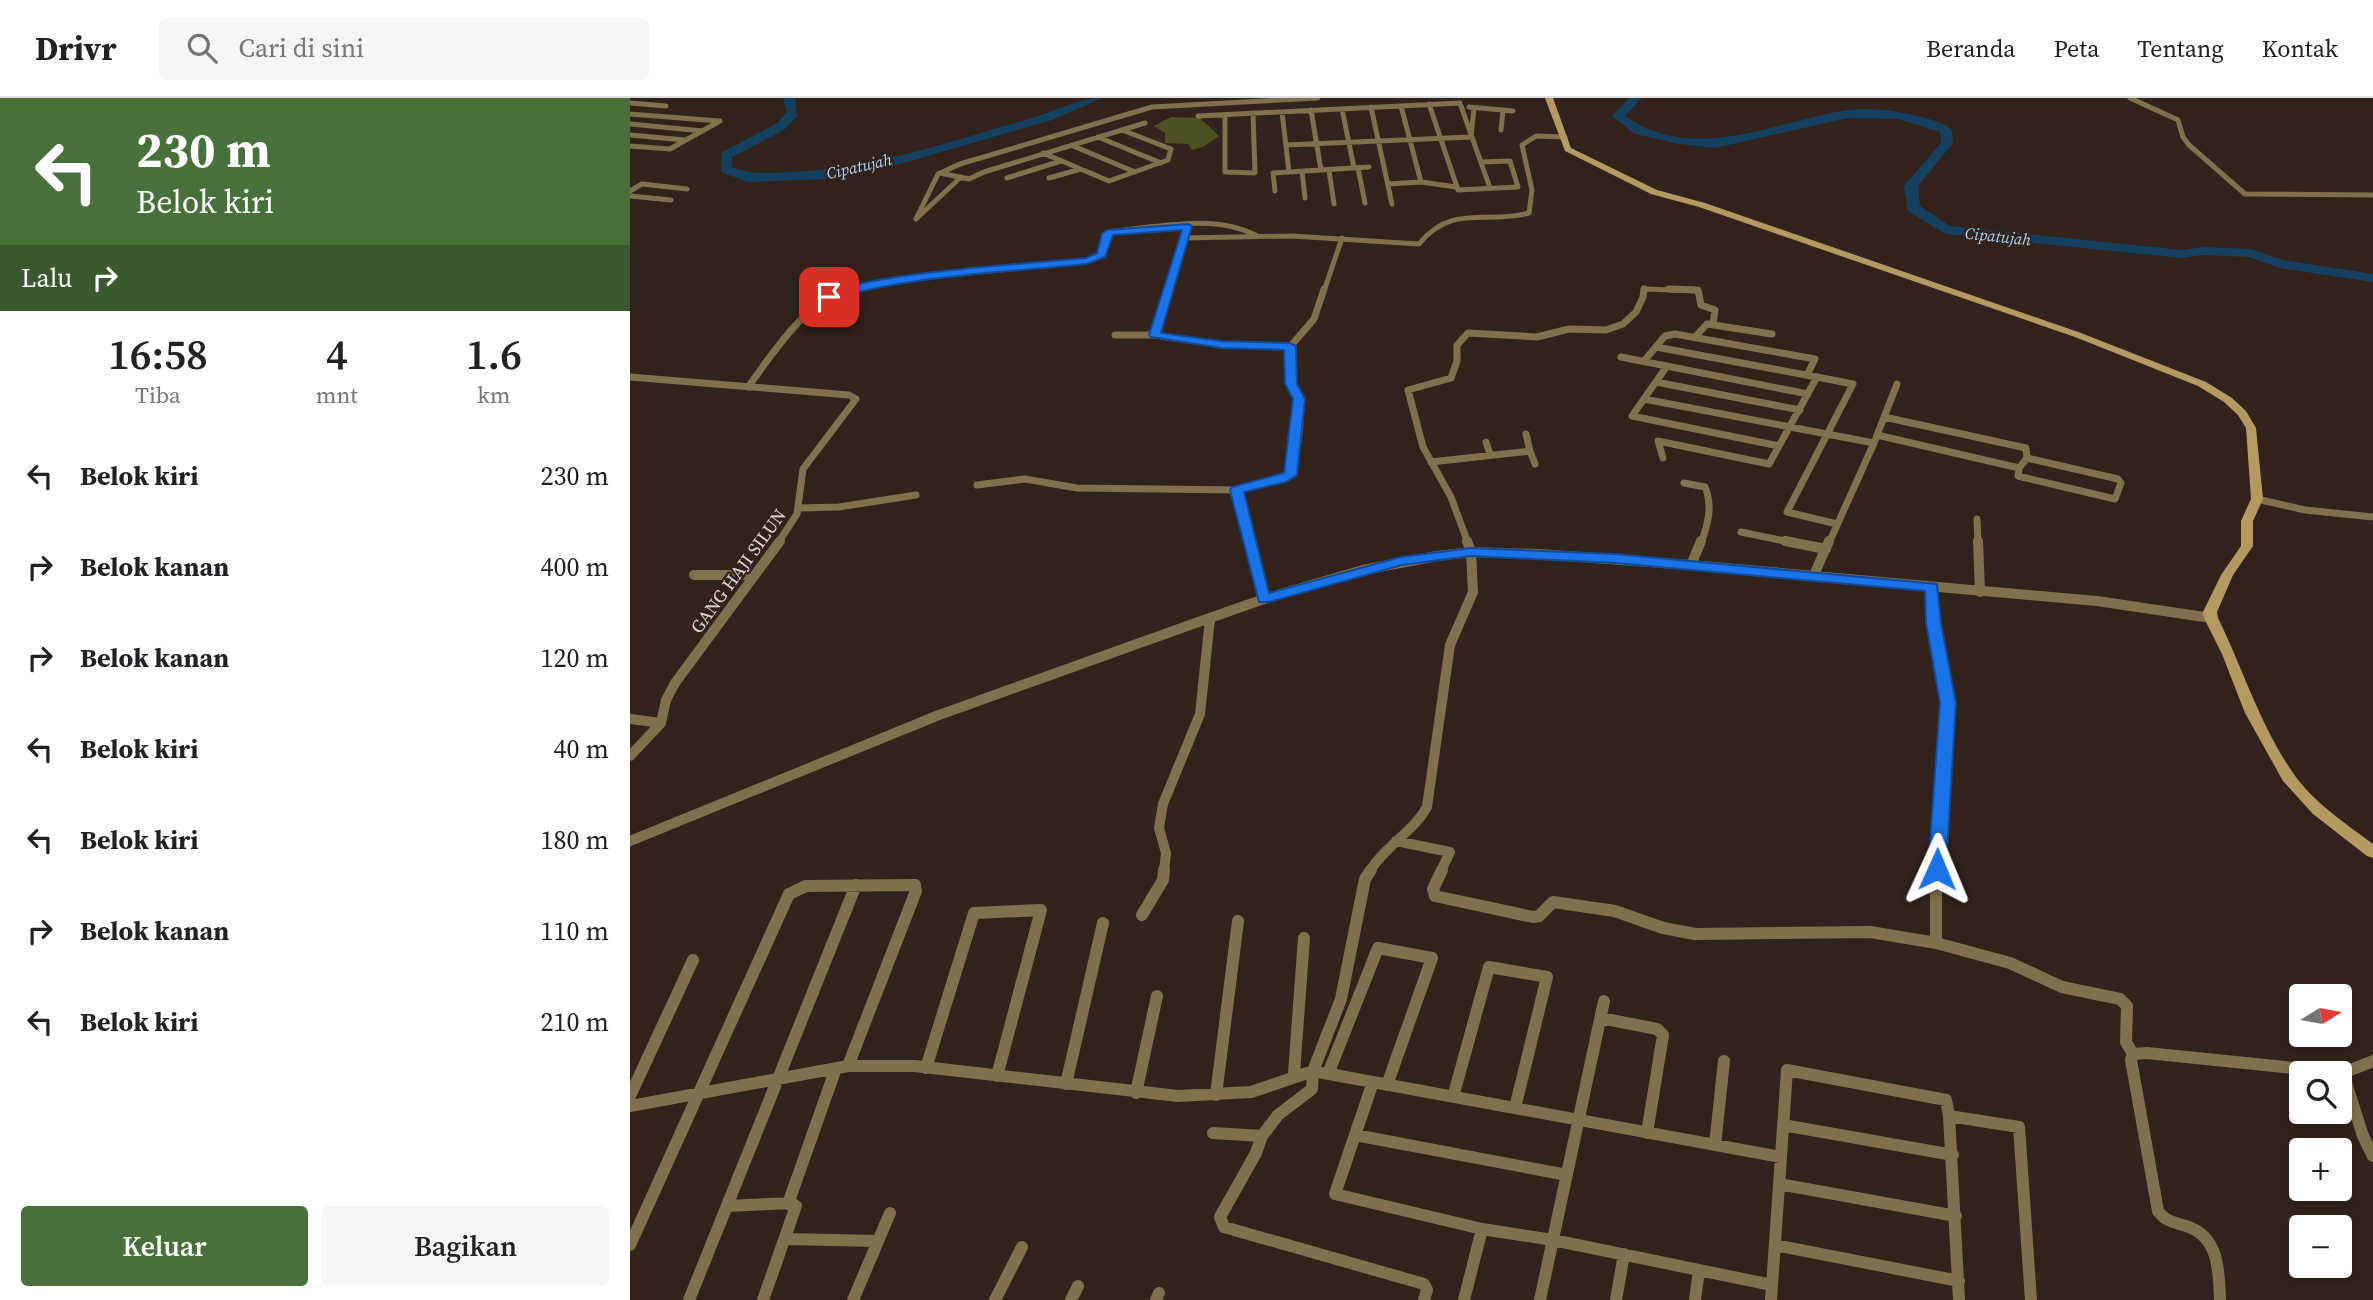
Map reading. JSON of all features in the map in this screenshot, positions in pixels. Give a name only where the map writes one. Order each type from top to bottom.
[{"type":"street","points":[[630,102],[635,98]]},
{"type":"street","points":[[961,177],[916,219],[940,173],[960,164],[1152,107],[1318,98]]},
{"type":"street","points":[[1548,98],[1572,153],[1654,192],[1702,205],[2078,335],[2202,384],[2236,408],[2251,428],[2257,499],[2248,521],[2247,545],[2227,575],[2210,612],[2211,618],[2229,654],[2252,713],[2288,777],[2318,810],[2373,852]]},
{"type":"street","points":[[2130,98],[2178,120],[2183,137],[2192,149],[2245,194],[2373,195]]},
{"type":"street","points":[[1297,99],[1299,111]]},
{"type":"street","points":[[630,102],[666,106]]},
{"type":"street","points":[[1461,102],[1490,188]]},
{"type":"street","points":[[1198,116],[1461,102],[1475,108],[1513,111]]},
{"type":"street","points":[[1429,104],[1456,187]]},
{"type":"street","points":[[1401,106],[1421,182]]},
{"type":"street","points":[[1371,107],[1392,204]]},
{"type":"street","points":[[1471,137],[1475,108]]},
{"type":"street","points":[[1342,109],[1365,203]]},
{"type":"street","points":[[1311,110],[1321,170]]},
{"type":"street","points":[[1501,130],[1503,110]]},
{"type":"street","points":[[1282,112],[1289,172]]},
{"type":"street","points":[[1225,115],[1225,172],[1255,173],[1253,113]]},
{"type":"street","points":[[630,114],[721,121],[670,149],[630,146]]},
{"type":"street","points":[[940,173],[969,179],[1145,122]]},
{"type":"street","points":[[630,124],[704,131]]},
{"type":"street","points":[[1043,153],[1109,181],[1168,160],[1171,149],[1122,130]]},
{"type":"street","points":[[630,135],[687,140]]},
{"type":"street","points":[[1183,238],[1257,236],[1422,243],[1431,229],[1455,220],[1483,215],[1526,215],[1530,211],[1532,190],[1522,145],[1527,138],[1533,136],[1565,137]]},
{"type":"street","points":[[1097,137],[1162,163]]},
{"type":"street","points":[[1286,145],[1471,137]]},
{"type":"street","points":[[1037,141],[1056,149]]},
{"type":"street","points":[[1071,145],[1135,172]]},
{"type":"street","points":[[1007,178],[1062,161]]},
{"type":"street","points":[[1388,184],[1421,182],[1456,187],[1458,190],[1518,187],[1510,161],[1481,162]]},
{"type":"street","points":[[1275,191],[1273,173],[1369,167]]},
{"type":"street","points":[[1049,178],[1081,169]]},
{"type":"street","points":[[1329,170],[1334,204]]},
{"type":"street","points":[[1302,171],[1305,198]]},
{"type":"street","points":[[630,193],[642,184],[687,189]]},
{"type":"street","points":[[928,195],[952,186]]},
{"type":"street","points":[[630,193],[671,200]]},
{"type":"street","points":[[630,377],[748,387],[791,328],[836,293],[892,281],[1087,261],[1102,255],[1107,234],[1110,232],[1188,226],[1237,226],[1251,230],[1257,236]]},
{"type":"street","points":[[1155,335],[1188,226]]},
{"type":"street","points":[[977,485],[1024,479],[1077,488],[1237,490],[1282,480],[1290,475],[1299,399],[1291,384],[1290,346],[1314,319],[1342,238]]},
{"type":"street","points":[[1423,1300],[1427,1290],[1424,1284],[1229,1229],[1221,1224],[1220,1216],[1245,1173],[1271,1118],[1312,1089],[1313,1071],[1341,999],[1365,879],[1370,867],[1422,816],[1430,797],[1450,645],[1474,592],[1471,552],[1451,497],[1423,447],[1408,390],[1440,385],[1451,378],[1458,366],[1457,345],[1468,333],[1478,331],[1535,338],[1567,328],[1608,330],[1632,317],[1641,307],[1645,301],[1644,289],[1698,290],[1702,305],[1715,310],[1713,324]]},
{"type":"street","points":[[1695,337],[1703,325],[1713,324],[1772,334]]},
{"type":"street","points":[[1644,361],[1669,334],[1815,359],[1807,375]]},
{"type":"street","points":[[1115,335],[1155,335],[1221,345],[1290,346]]},
{"type":"street","points":[[1656,347],[1853,384],[1787,512],[1837,524]]},
{"type":"street","points":[[1620,357],[1808,394]]},
{"type":"street","points":[[1667,366],[1632,416],[1779,446]]},
{"type":"street","points":[[1663,458],[1658,441],[1769,464],[1817,377]]},
{"type":"street","points":[[1656,382],[1800,410]]},
{"type":"street","points":[[1813,577],[1897,384]]},
{"type":"street","name":"GANG HAJI SILUN","points":[[630,756],[661,723],[666,700],[675,683],[795,520],[800,508],[799,481],[803,469],[856,399],[849,395],[748,387]]},
{"type":"street","points":[[1644,399],[1826,435],[1875,439],[2019,468]]},
{"type":"street","points":[[1884,417],[2026,448],[2027,458],[2019,468],[2018,476],[2116,499],[2121,483],[2118,479],[2027,458]]},
{"type":"street","points":[[1525,434],[1535,464]]},
{"type":"street","points":[[1486,442],[1490,454]]},
{"type":"street","points":[[1432,463],[1530,451]]},
{"type":"street","points":[[1684,483],[1705,487],[1709,495],[1708,520],[1691,565]]},
{"type":"street","points":[[1237,490],[1264,599]]},
{"type":"street","points":[[800,508],[852,505],[916,495]]},
{"type":"street","points":[[2257,499],[2305,510],[2373,517]]},
{"type":"street","points":[[1977,519],[1980,592]]},
{"type":"street","points":[[1741,532],[1826,549]]},
{"type":"street","points":[[630,841],[939,715],[1264,599],[1401,561],[1471,552],[1538,554],[2097,601],[2211,618]]},
{"type":"street","points":[[694,575],[755,575]]},
{"type":"street","points":[[1932,587],[1933,623],[1948,703],[1936,846],[1936,943]]},
{"type":"street","points":[[1142,915],[1163,880],[1166,853],[1159,828],[1163,804],[1200,714],[1210,619]]},
{"type":"street","points":[[630,719],[661,723]]},
{"type":"street","points":[[1396,841],[1450,852],[1433,889],[1435,896],[1533,917],[1539,916],[1553,902],[1615,911],[1663,928],[1695,934],[1870,932],[1936,943],[2010,963],[2062,987],[2120,999],[2127,1006],[2126,1042],[2133,1054],[2131,1060],[2158,1211],[2167,1222],[2191,1227],[2207,1238],[2219,1267],[2220,1300]]},
{"type":"street","points":[[689,1300],[856,885]]},
{"type":"street","points":[[630,1245],[789,894],[806,886],[912,885],[916,888],[788,1204]]},
{"type":"street","points":[[926,1068],[974,913],[1041,910],[997,1076]]},
{"type":"street","points":[[1216,1095],[1238,920]]},
{"type":"street","points":[[1066,1084],[1103,923]]},
{"type":"street","points":[[1294,1073],[1304,938]]},
{"type":"street","points":[[1328,1074],[1378,948],[1432,958],[1380,1083],[1355,1135],[1335,1194],[1482,1229],[1553,1240],[1699,1270],[1772,1293],[1787,1070],[1946,1100],[1953,1156],[1959,1300]]},
{"type":"street","points":[[630,1096],[693,960]]},
{"type":"street","points":[[1452,1097],[1489,967],[1547,977],[1515,1108]]},
{"type":"street","points":[[1136,1093],[1157,996]]},
{"type":"street","points":[[1540,1300],[1604,1001]]},
{"type":"street","points":[[1601,1018],[1657,1029],[1662,1035],[1647,1132]]},
{"type":"street","points":[[2133,1054],[2147,1053],[2289,1067]]},
{"type":"street","points":[[1715,1145],[1724,1061]]},
{"type":"street","points":[[2352,1072],[2373,1061]]},
{"type":"street","points":[[630,1107],[842,1067],[926,1068],[1136,1093],[1216,1095],[1261,1089],[1294,1073],[1313,1071],[1781,1157]]},
{"type":"street","points":[[2352,1101],[2363,1136],[2373,1156]]},
{"type":"street","points":[[1949,1116],[2019,1127],[2031,1300]]},
{"type":"street","points":[[1783,1125],[1953,1156]]},
{"type":"street","points":[[1213,1133],[1262,1136]]},
{"type":"street","points":[[1355,1135],[1567,1175]]},
{"type":"street","points":[[1779,1184],[1956,1216]]},
{"type":"street","points":[[727,1206],[795,1205],[796,1210],[763,1300]]},
{"type":"street","points":[[853,1300],[890,1213]]},
{"type":"street","points":[[1464,1300],[1482,1229]]},
{"type":"street","points":[[786,1239],[878,1241]]},
{"type":"street","points":[[1775,1245],[1958,1281]]},
{"type":"street","points":[[995,1300],[1022,1247]]},
{"type":"street","points":[[1616,1300],[1624,1254]]},
{"type":"street","points":[[1695,1300],[1699,1270]]},
{"type":"street","points":[[1071,1300],[1078,1286]]},
{"type":"green space","points":[[1171,117],[1200,118],[1219,136],[1203,147],[1192,150],[1188,144],[1165,143],[1165,133],[1154,126]]},
{"type":"waterway","name":"Cipatujah","points":[[789,98],[793,113],[780,127],[726,155],[726,169],[748,178],[827,175],[888,163],[1048,117],[1096,98]]},
{"type":"waterway","name":"Cipatujah","points":[[1636,98],[1618,116],[1639,131],[1715,144],[1848,114],[1898,116],[1946,130],[1947,143],[1911,186],[1913,208],[1946,230],[2182,254],[2202,251],[2251,253],[2280,264],[2373,278]]},
{"type":"route","points":[[829,297],[842,291],[892,281],[1087,261],[1102,255],[1107,234],[1110,232],[1188,226],[1155,335],[1221,345],[1290,346],[1291,384],[1299,399],[1296,443],[1290,475],[1282,480],[1237,490],[1264,599],[1401,561],[1471,552],[1615,558],[1932,587],[1933,623],[1948,703],[1942,752],[1937,869]]}]
